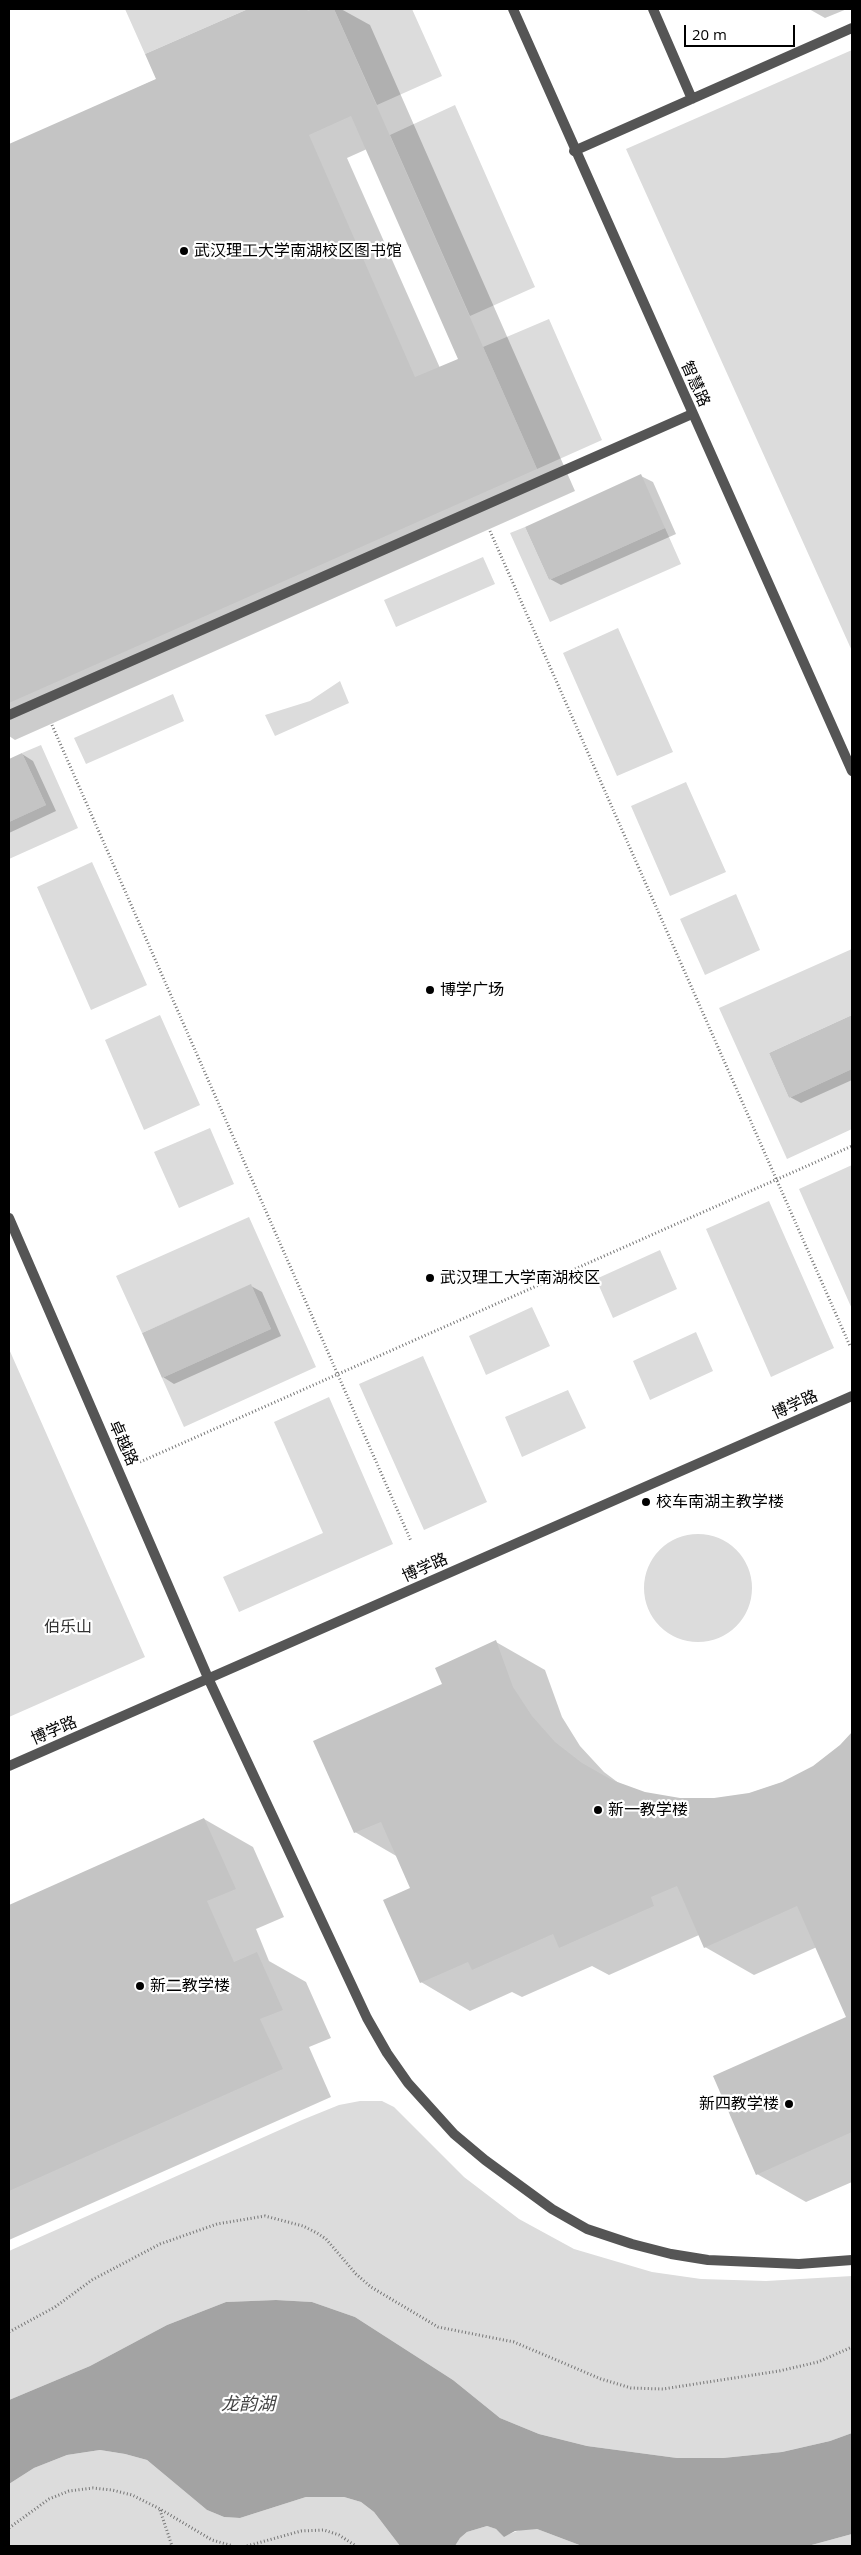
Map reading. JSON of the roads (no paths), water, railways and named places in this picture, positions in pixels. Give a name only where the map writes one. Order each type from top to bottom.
[{"type":"street","name":"智慧路","points":[[513,9],[574,151],[852,771]]},
{"type":"street","points":[[653,9],[692,98]]},
{"type":"street","points":[[574,151],[852,28]]},
{"type":"street","points":[[9,715],[692,414]]},
{"type":"street","name":"卓越路","points":[[9,1218],[209,1680],[368,2018],[387,2053],[408,2083],[454,2134],[485,2160],[552,2209],[587,2229],[632,2244],[671,2254],[708,2260],[799,2264],[852,2260]]},
{"type":"street","name":"博学路","points":[[9,1766],[209,1680],[852,1396]]},
{"type":"water","name":"龙韵湖","points":[[276,2300],[312,2302],[355,2317],[453,2380],[500,2418],[539,2434],[587,2446],[677,2458],[723,2458],[782,2452],[830,2441],[852,2433],[852,2534],[808,2546],[582,2546],[537,2529],[515,2531],[504,2537],[496,2529],[487,2526],[467,2532],[455,2546],[400,2546],[374,2512],[361,2502],[344,2497],[306,2497],[240,2518],[224,2517],[207,2510],[147,2460],[100,2450],[67,2455],[34,2468],[9,2484],[9,2400],[90,2366],[167,2325],[226,2302]]},
{"type":"place","name":"武汉理工大学南湖校区图书馆","points":[[184,251]]},
{"type":"place","name":"博学广场","points":[[430,990]]},
{"type":"place","name":"武汉理工大学南湖校区","points":[[430,1278]]},
{"type":"place","name":"校车南湖主教学楼","points":[[646,1502]]},
{"type":"place","name":"新一教学楼","points":[[598,1810]]},
{"type":"place","name":"新二教学楼","points":[[140,1986]]},
{"type":"place","name":"新四教学楼","points":[[789,2104]]},
{"type":"park label","name":"伯乐山","points":[[68,1627]]}]
